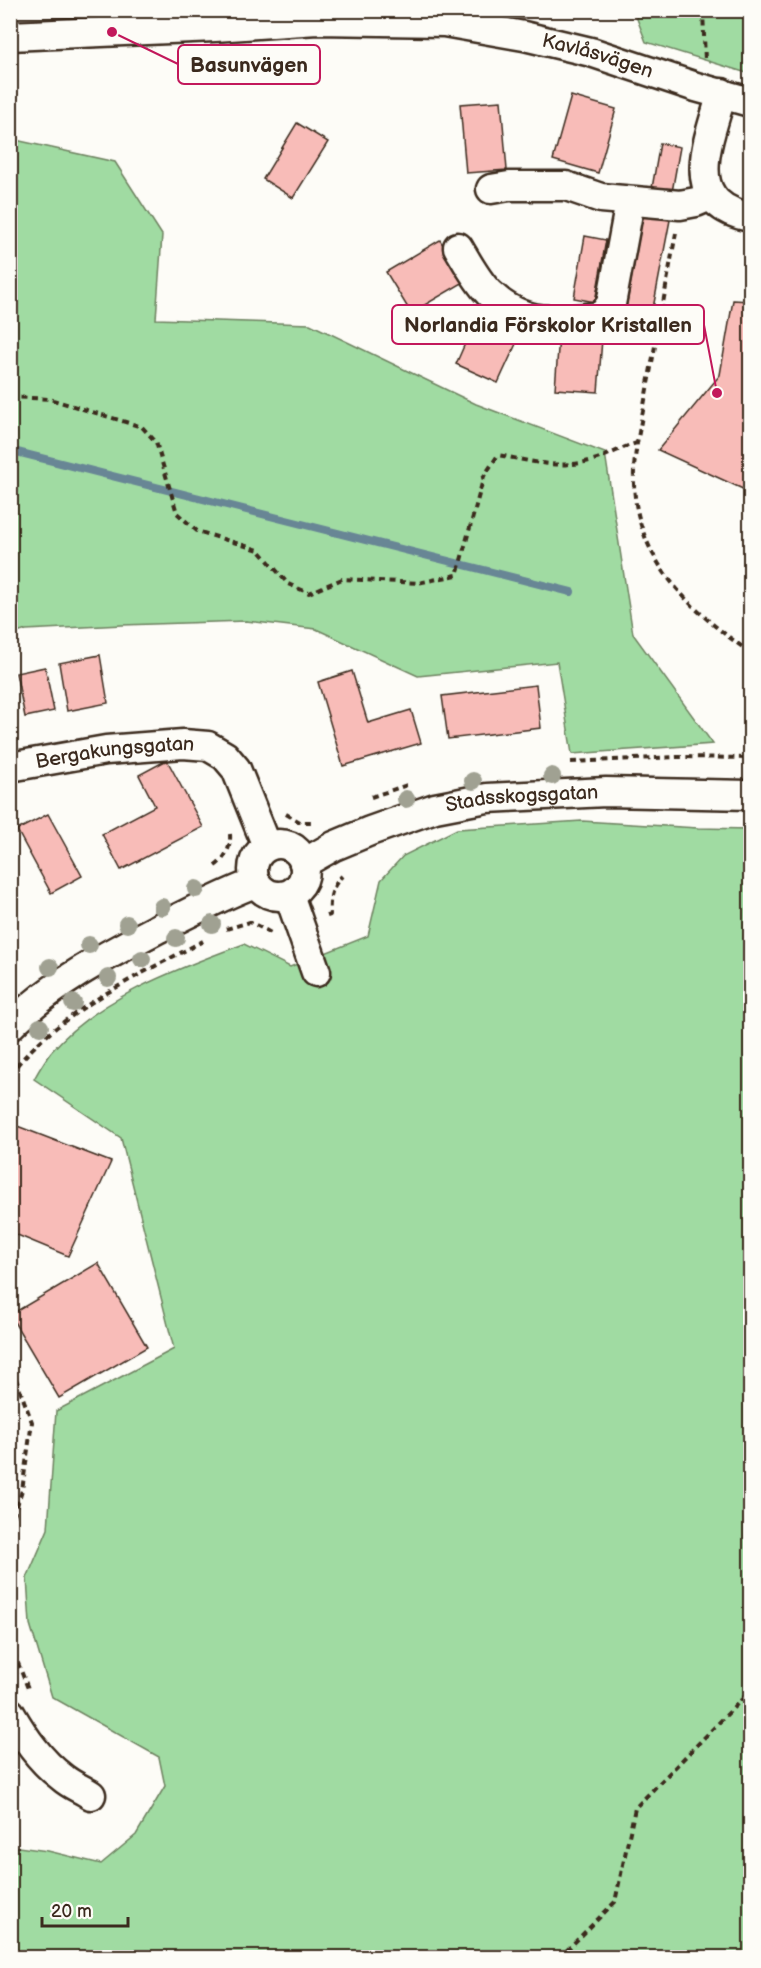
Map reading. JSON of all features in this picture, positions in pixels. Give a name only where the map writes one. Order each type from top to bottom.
[{"type":"street","name":"Kavlåsvägen","points":[[10,36],[317,20],[444,22],[524,36],[591,52],[750,102]]},
{"type":"street","points":[[709,90],[704,178],[710,196],[721,206],[737,215],[750,217]]},
{"type":"street","points":[[491,189],[509,186],[566,186],[601,198],[680,205],[710,196]]},
{"type":"street","points":[[458,247],[488,292],[511,309],[531,319],[559,321],[602,316],[611,304],[630,201]]},
{"type":"street","name":"Bergakungsgatan","points":[[10,767],[106,750],[183,744],[208,746],[225,756],[236,769],[267,846]]},
{"type":"street","name":"Stadsskogsgatan","points":[[304,863],[334,846],[370,831],[435,808],[487,798],[606,792],[750,795]]},
{"type":"street","points":[[287,845],[296,850],[304,863],[303,882],[289,895],[270,896],[255,883],[252,874],[254,860],[267,846],[287,845]]},
{"type":"street","points":[[10,1026],[54,989],[101,957],[255,883]]},
{"type":"street","points":[[289,895],[316,972]]},
{"type":"street","points":[[20,1703],[32,1747],[63,1778],[91,1795]]},
{"type":"path","points":[[703,10],[709,90]]},
{"type":"path","points":[[680,205],[638,443],[634,471],[636,503],[644,534],[659,566],[674,587],[706,620],[750,651]]},
{"type":"path","points":[[10,397],[50,399],[142,427],[156,442],[177,513],[197,531],[259,550],[288,584],[309,593],[342,579],[418,583],[457,574],[484,476],[498,455],[557,466],[572,465],[595,460],[638,443]]},
{"type":"path","points":[[221,931],[250,922],[271,933],[284,933],[302,928],[330,915],[329,902],[336,883],[346,872],[334,846]]},
{"type":"path","points":[[10,1074],[62,1023],[99,996],[212,936]]},
{"type":"path","points":[[10,1371],[32,1422],[22,1490],[10,1527]]},
{"type":"path","points":[[10,1644],[20,1703]]},
{"type":"path","points":[[559,1958],[615,1902],[635,1808],[750,1691]]},
{"type":"green space","points":[[634,11],[750,11],[750,74],[646,42]]},
{"type":"green space","points":[[11,139],[115,162],[162,235],[156,319],[310,324],[476,404],[605,453],[633,634],[713,744],[572,754],[557,662],[418,676],[316,629],[246,621],[26,630],[11,635]]},
{"type":"green space","points":[[582,821],[750,829],[750,1957],[11,1958],[11,1846],[48,1851],[101,1864],[136,1835],[165,1786],[159,1757],[52,1697],[30,1624],[27,1578],[48,1529],[56,1411],[174,1349],[121,1138],[34,1079],[51,1052],[91,1016],[115,1000],[166,974],[244,944],[290,967],[368,936],[381,880],[403,856],[457,829]]},
{"type":"building","points":[[571,96],[616,109],[598,173],[553,160]]},
{"type":"building","points":[[501,101],[507,170],[466,173],[460,104]]},
{"type":"building","points":[[297,123],[328,142],[293,198],[263,179]]},
{"type":"building","points":[[660,143],[680,147],[672,192],[652,188]]},
{"type":"building","points":[[643,215],[670,220],[649,329],[623,324]]},
{"type":"building","points":[[585,236],[606,240],[595,302],[574,298]]},
{"type":"building","points":[[440,240],[464,282],[411,313],[386,272]]},
{"type":"building","points":[[733,300],[750,301],[750,484],[745,490],[658,450],[720,375]]},
{"type":"building","points":[[478,314],[521,333],[498,383],[456,364]]},
{"type":"building","points":[[559,336],[602,339],[598,392],[555,389]]},
{"type":"building","points":[[100,655],[108,703],[67,711],[59,663]]},
{"type":"building","points":[[45,667],[54,711],[25,717],[16,673]]},
{"type":"building","points":[[352,671],[368,723],[411,710],[421,743],[343,766],[318,682]]},
{"type":"building","points":[[536,685],[541,728],[448,739],[442,696]]},
{"type":"building","points":[[167,760],[203,827],[121,870],[102,834],[155,806],[139,775]]},
{"type":"building","points":[[48,814],[82,876],[51,893],[17,830]]},
{"type":"building","points":[[12,1124],[111,1162],[68,1256],[10,1232],[10,1128]]},
{"type":"building","points":[[98,1263],[147,1347],[59,1398],[10,1315]]},
{"type":"waterway","points":[[10,454],[17,452],[571,592]]},
{"type":"place","name":"Basunvägen","points":[[112,32]]},
{"type":"place","name":"Norlandia Förskolor Kristallen","points":[[717,393]]}]
